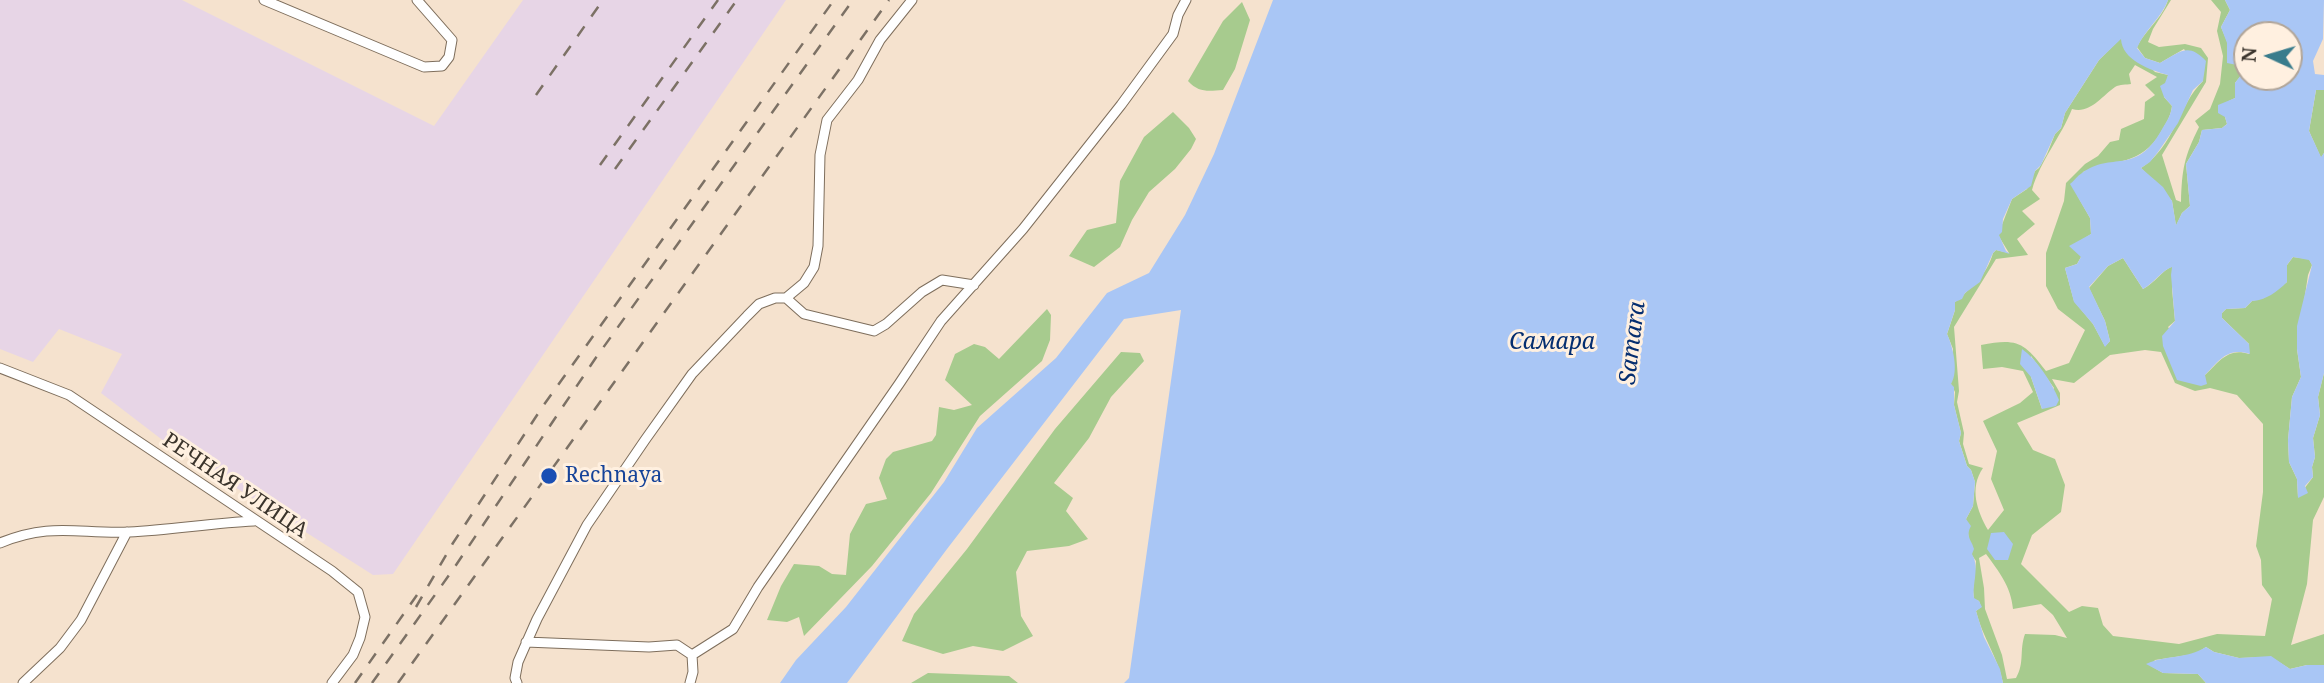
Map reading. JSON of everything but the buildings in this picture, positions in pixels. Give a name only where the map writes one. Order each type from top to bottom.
[{"type":"street","points":[[264,0],[424,67],[442,66],[449,57],[452,40],[416,0]]},
{"type":"street","points":[[517,683],[515,678],[518,662],[526,642],[587,525],[692,374],[759,304],[775,298],[786,298],[804,283],[814,267],[818,246],[820,155],[827,120],[858,80],[880,40],[912,0]]},
{"type":"street","points":[[692,655],[733,629],[758,587],[941,321],[1023,229],[1121,106],[1173,34],[1178,15],[1186,0]]},
{"type":"street","points":[[786,298],[804,314],[874,331],[942,279],[974,285]]},
{"type":"street","name":"РЕЧНАЯ УЛИЦА","points":[[0,368],[69,395],[332,571],[358,592],[365,617],[360,638],[353,654],[332,683]]},
{"type":"street","points":[[0,543],[44,530],[127,532],[254,520]]},
{"type":"street","points":[[23,683],[60,648],[81,621],[127,532]]},
{"type":"street","points":[[526,642],[649,647],[677,645],[692,655],[694,672],[690,683]]},
{"type":"shaded area","points":[[0,0],[182,0],[434,126],[523,0],[786,0],[393,574],[373,575],[169,445],[101,393],[122,354],[59,329],[33,362],[0,349]]},
{"type":"green space","points":[[2168,0],[2171,0],[2148,42],[2159,47],[2185,44],[2201,48],[2208,58],[2206,82],[2162,155],[2176,200],[2181,202],[2185,163],[2199,127],[2195,121],[2210,109],[2220,84],[2223,56],[2217,31],[2221,12],[2211,0],[2225,0],[2230,10],[2221,27],[2233,56],[2235,98],[2229,101],[2225,117],[2227,124],[2222,128],[2202,130],[2199,142],[2186,164],[2190,206],[2182,213],[2176,226],[2172,201],[2141,168],[2162,148],[2203,81],[2184,49],[2160,63],[2145,58],[2137,47],[2162,13]]},
{"type":"green space","points":[[1242,2],[1250,20],[1235,69],[1223,90],[1208,91],[1196,88],[1188,81],[1223,21]]},
{"type":"green space","points":[[2121,38],[2155,72],[2168,75],[2164,97],[2172,106],[2161,132],[2145,151],[2126,160],[2083,172],[2077,195],[2090,218],[2091,234],[2082,240],[2081,257],[2077,264],[2065,268],[2074,301],[2093,324],[2105,346],[2110,341],[2105,321],[2089,288],[2108,266],[2123,258],[2143,289],[2173,266],[2175,321],[2168,327],[2205,375],[2230,354],[2249,354],[2249,344],[2222,318],[2222,313],[2226,309],[2245,308],[2252,301],[2264,298],[2287,282],[2287,265],[2293,257],[2309,259],[2312,265],[2308,275],[2297,349],[2301,377],[2292,397],[2289,462],[2297,479],[2298,497],[2313,477],[2313,438],[2320,415],[2318,397],[2324,373],[2324,497],[2313,520],[2307,584],[2291,645],[2324,634],[2324,665],[2290,669],[2271,657],[2239,658],[2214,652],[2206,647],[2195,654],[2155,660],[2151,666],[2163,673],[2198,674],[2206,683],[2003,683],[1998,664],[1982,630],[1976,611],[1981,607],[1979,601],[1974,599],[1973,590],[1976,561],[1971,554],[1966,519],[1973,506],[1975,482],[1959,441],[1961,433],[1954,405],[1955,392],[1951,384],[1953,349],[1947,334],[1955,302],[1983,274],[1996,250],[2009,253],[1998,235],[2012,199],[2027,189],[2055,134],[2061,128],[2065,113],[2099,60]],"holes":[[[2135,65],[2157,77],[2145,85],[2155,95],[2145,102],[2144,119],[2121,129],[2119,140],[2110,142],[2066,183],[2064,201],[2046,253],[2046,286],[2058,309],[2085,330],[2069,363],[2046,371],[2032,354],[2019,344],[2003,342],[1981,345],[1983,369],[2002,367],[2023,371],[2033,392],[2020,403],[1983,421],[1997,451],[1991,479],[2004,510],[1988,530],[1976,499],[1976,483],[1983,468],[1969,464],[1963,444],[1964,433],[1957,402],[1959,391],[1954,327],[1996,259],[2028,255],[2017,239],[2035,224],[2022,211],[2040,199],[2032,190],[2072,109],[2090,107],[2115,87],[2131,84],[2129,74]],[[2145,350],[2161,352],[2175,383],[2195,391],[2210,388],[2237,395],[2263,424],[2263,492],[2256,546],[2261,560],[2262,585],[2272,599],[2265,636],[2217,634],[2179,644],[2113,636],[2103,625],[2098,608],[2082,606],[2069,612],[2021,564],[2032,535],[2061,512],[2065,485],[2055,459],[2033,450],[2017,423],[2060,405],[2060,393],[2052,379],[2074,383],[2110,355]],[[2031,356],[2054,388],[2042,409],[2031,377]],[[1986,554],[2000,573],[2010,593],[2013,609],[2041,604],[2053,615],[2067,638],[2025,634],[2016,678],[2007,679],[2002,655],[1985,609],[1979,558]]]},
{"type":"green space","points":[[2316,90],[2324,90],[2324,153],[2321,158],[2309,131]]},
{"type":"green space","points":[[1173,112],[1196,139],[1191,149],[1175,169],[1149,192],[1120,247],[1094,267],[1069,256],[1087,230],[1116,223],[1120,181],[1144,137]]},
{"type":"green space","points":[[1047,309],[1051,315],[1050,340],[1042,361],[980,416],[931,493],[872,566],[804,636],[799,617],[787,622],[767,620],[781,586],[794,564],[819,566],[832,574],[846,575],[850,534],[866,504],[887,499],[879,478],[886,459],[893,452],[932,441],[936,435],[939,407],[954,410],[972,405],[945,380],[955,354],[974,344],[985,347],[999,359]]},
{"type":"green space","points":[[1121,352],[1140,353],[1144,361],[1111,397],[1089,438],[1054,483],[1073,498],[1066,511],[1088,539],[1069,546],[1027,551],[1016,572],[1021,616],[1033,636],[1003,651],[973,646],[943,654],[902,641],[914,614],[967,549],[1055,429]]},
{"type":"green space","points":[[928,673],[1009,676],[1018,683],[911,683]]},
{"type":"water","name":"Самара","points":[[1273,0],[2168,0],[2137,48],[2145,58],[2160,63],[2189,50],[2206,61],[2203,81],[2193,90],[2178,123],[2150,162],[2141,168],[2163,187],[2172,201],[2176,225],[2182,213],[2190,206],[2186,164],[2199,142],[2202,130],[2222,128],[2227,124],[2225,117],[2218,113],[2218,105],[2235,98],[2235,91],[2303,91],[2303,21],[2233,21],[2233,64],[2227,63],[2227,43],[2221,27],[2230,10],[2225,0],[2324,0],[2323,39],[2313,61],[2315,74],[2324,75],[2324,90],[2316,90],[2309,131],[2321,157],[2324,153],[2324,373],[2318,397],[2320,415],[2313,438],[2313,477],[2305,486],[2308,493],[2298,498],[2297,479],[2289,462],[2288,440],[2292,397],[2301,377],[2297,326],[2312,265],[2309,260],[2293,257],[2287,265],[2287,282],[2280,289],[2252,301],[2245,308],[2226,309],[2222,313],[2222,318],[2249,344],[2250,354],[2235,352],[2225,356],[2205,375],[2207,384],[2201,386],[2177,380],[2163,346],[2162,336],[2175,321],[2172,267],[2143,289],[2123,258],[2108,266],[2089,287],[2105,321],[2110,341],[2105,347],[2093,324],[2074,302],[2065,268],[2077,264],[2081,257],[2069,246],[2091,234],[2090,218],[2070,184],[2093,167],[2123,161],[2142,153],[2161,131],[2172,106],[2164,97],[2160,86],[2165,83],[2168,75],[2138,63],[2126,53],[2121,39],[2099,60],[2065,113],[2061,128],[2035,171],[2031,186],[2012,199],[1999,235],[2010,254],[1996,250],[1993,253],[1980,282],[1955,302],[1947,334],[1954,359],[1955,373],[1951,384],[1954,387],[1954,405],[1961,433],[1959,441],[1975,482],[1973,506],[1966,519],[1971,526],[1969,536],[1974,549],[1974,598],[1982,607],[1976,611],[1984,637],[2000,669],[2003,683],[1124,683],[1129,678],[1181,310],[1124,319],[847,683],[780,683],[796,660],[846,607],[944,482],[977,428],[1056,358],[1107,293],[1149,273],[1185,215],[1214,154]]},
{"type":"water","points":[[2022,349],[2039,365],[2048,379],[2059,400],[2056,406],[2042,409],[2031,377],[2020,364]]},
{"type":"water","points":[[2004,532],[2013,544],[2008,560],[1995,560],[1987,549],[1991,533]]},
{"type":"water","points":[[2206,647],[2214,652],[2239,658],[2271,656],[2290,669],[2324,665],[2324,683],[2206,683],[2198,674],[2163,673],[2146,664]]},
{"type":"railway","points":[[536,95],[603,0]]},
{"type":"railway","points":[[600,165],[718,0]]},
{"type":"railway","points":[[615,169],[737,0]]},
{"type":"railway","points":[[416,607],[453,543],[543,406],[834,0]]},
{"type":"railway","points":[[372,683],[452,571],[595,359],[853,0]]},
{"type":"railway","points":[[398,683],[889,0]]},
{"type":"railway","points":[[355,683],[417,595]]},
{"type":"place","name":"Rechnaya","points":[[549,476]]},
{"type":"water label","name":"Samara","points":[[1633,343]]}]
